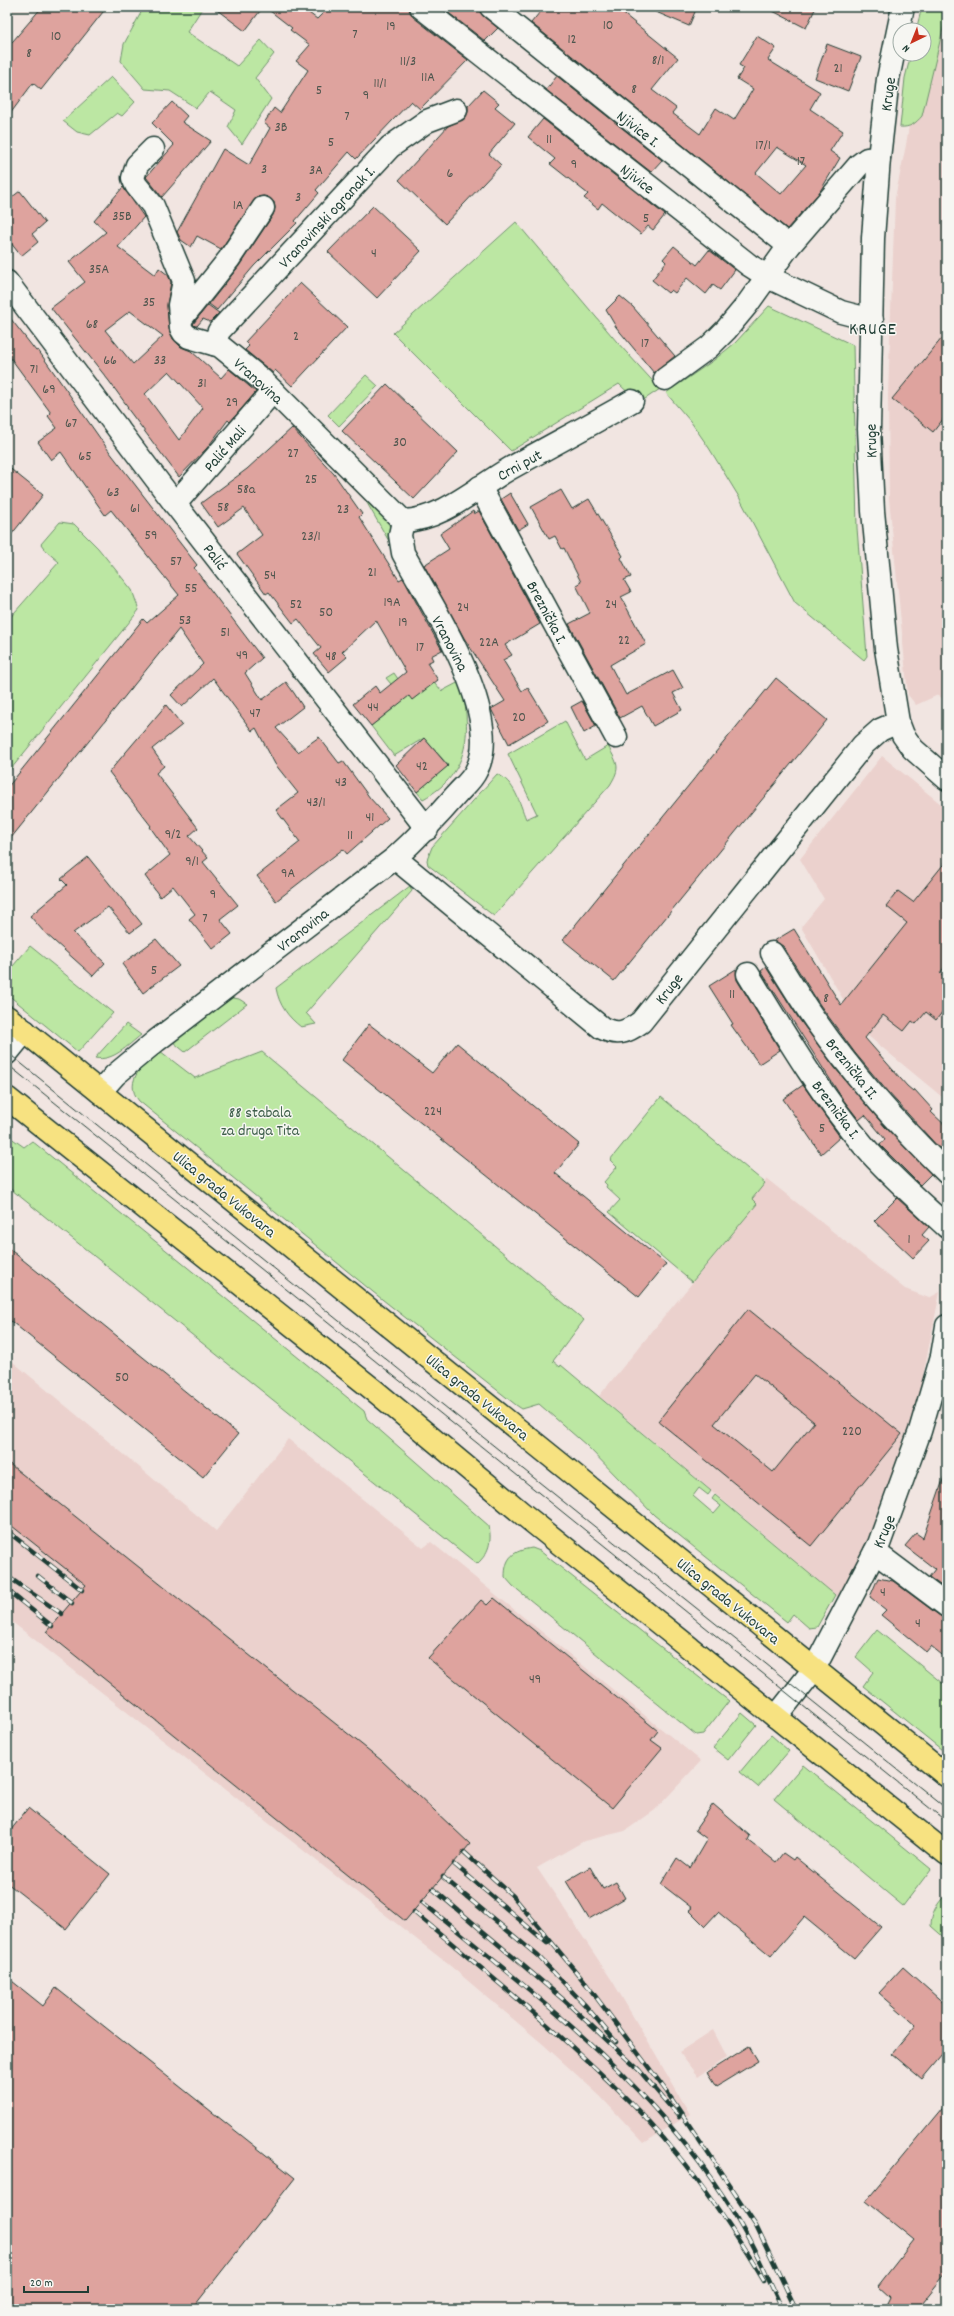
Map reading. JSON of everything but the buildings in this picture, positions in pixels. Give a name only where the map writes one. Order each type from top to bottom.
[{"type":"main road","name":"Ulica grada Vukovara","points":[[7,1017],[947,1776]]},
{"type":"main road","points":[[7,1098],[375,1391],[524,1515],[947,1854]]},
{"type":"street","name":"Njivice","points":[[421,7],[741,259],[768,276],[842,312],[872,320]]},
{"type":"street","name":"Njivice I.","points":[[491,7],[789,246]]},
{"type":"street","name":"Kruge","points":[[903,7],[888,79],[878,158],[873,238],[870,429],[873,511],[886,649],[898,722],[903,735],[913,749],[947,779]]},
{"type":"street","name":"Vranovinski ogranak I.","points":[[214,344],[219,331],[390,147],[427,121],[456,110]]},
{"type":"street","name":"Vranovina","points":[[100,1092],[115,1075],[156,1041],[395,858],[427,828],[476,772],[483,756],[484,740],[479,708],[470,679],[403,553],[400,535],[403,521],[272,391],[228,351],[214,344],[189,337],[181,328],[178,305],[184,281],[153,206],[136,185],[133,178],[138,165],[153,149]]},
{"type":"street","points":[[665,379],[709,347],[746,306],[789,246],[859,165],[867,159],[878,158]]},
{"type":"street","points":[[181,319],[229,259],[263,208]]},
{"type":"street","name":"Palić","points":[[7,282],[175,504],[427,828]]},
{"type":"street","name":"Palić Mali","points":[[175,504],[272,391]]},
{"type":"street","name":"Crni put","points":[[403,521],[417,520],[432,515],[632,401]]},
{"type":"street","name":"Breznička I.","points":[[480,487],[616,737]]},
{"type":"street","name":"Kruge","points":[[395,858],[602,1028],[618,1034],[626,1032],[641,1022],[863,745],[880,730],[898,722]]},
{"type":"street","name":"Breznička II.","points":[[772,953],[815,1020],[839,1052],[904,1129],[947,1173]]},
{"type":"street","name":"Breznička I.","points":[[748,974],[809,1072],[848,1126],[879,1163],[947,1227]]},
{"type":"street","points":[[7,1053],[25,1031]]},
{"type":"street","name":"Kruge","points":[[776,1717],[814,1669],[875,1552],[913,1454],[946,1340]]},
{"type":"street","points":[[875,1552],[947,1606]]},
{"type":"shaded area","points":[[947,7],[947,703],[938,695],[916,705],[908,695],[889,498],[888,395],[895,198],[906,145],[919,62],[932,62],[932,22]]},
{"type":"shaded area","points":[[882,756],[947,809],[947,1101],[861,1030],[801,927],[824,899],[800,859]]},
{"type":"shaded area","points":[[767,1179],[905,1289],[929,1298],[940,1292],[916,1410],[863,1553],[840,1599],[599,1396],[757,1204],[751,1199]]},
{"type":"shaded area","points":[[7,1357],[216,1531],[288,1439],[423,1548],[431,1542],[701,1761],[655,1810],[625,1831],[584,1841],[537,1868],[613,1982],[690,2114],[644,2143],[600,2096],[544,2045],[448,1964],[7,1618]]},
{"type":"shaded area","points":[[713,2030],[727,2057],[698,2077],[679,2052]]},
{"type":"green space","points":[[144,7],[203,7],[187,32],[237,66],[261,40],[274,54],[255,78],[271,99],[242,144],[228,127],[236,110],[210,92],[196,108],[170,91],[145,89],[121,61],[124,44]]},
{"type":"green space","points":[[922,7],[947,7],[922,116],[907,127],[900,127],[905,78],[909,62],[932,62],[932,22],[918,22]]},
{"type":"green space","points":[[111,77],[135,102],[122,116],[117,113],[90,135],[77,132],[63,121]]},
{"type":"green space","points":[[516,222],[617,342],[660,389],[639,403],[619,384],[511,451],[393,333]]},
{"type":"green space","points":[[769,306],[853,345],[857,528],[867,656],[864,660],[795,603],[739,497],[709,448],[691,422],[666,393],[714,360],[735,343]]},
{"type":"green space","points":[[366,375],[378,386],[339,426],[328,415]]},
{"type":"green space","points":[[355,482],[388,519],[393,543],[390,543]]},
{"type":"green space","points":[[60,522],[74,524],[98,548],[132,590],[139,610],[7,774],[7,621],[59,562],[46,551],[41,544]]},
{"type":"green space","points":[[394,673],[398,679],[434,682],[442,691],[461,681],[466,716],[464,748],[459,763],[451,776],[439,788],[423,799],[417,792],[448,765],[424,738],[394,756],[371,726],[393,709],[400,695],[386,678]]},
{"type":"green space","points":[[565,721],[585,760],[608,746],[616,762],[616,774],[610,785],[494,916],[428,865],[427,860],[432,847],[497,774],[508,782],[516,793],[526,819],[537,814],[508,754]]},
{"type":"green space","points":[[410,886],[412,891],[306,1013],[316,1024],[301,1027],[285,1010],[279,1000],[276,988]]},
{"type":"green space","points":[[30,946],[113,1013],[78,1052],[7,994],[7,973]]},
{"type":"green space","points":[[228,997],[239,999],[247,1004],[185,1052],[173,1042]]},
{"type":"green space","points":[[126,1024],[141,1035],[120,1052],[108,1058],[95,1058]]},
{"type":"green space","name":"88 stabala za druga Tita","points":[[160,1051],[195,1078],[262,1052],[584,1320],[553,1361],[560,1367],[561,1365],[711,1491],[708,1495],[699,1488],[693,1496],[714,1514],[721,1506],[712,1499],[715,1495],[835,1595],[817,1627],[809,1628],[793,1614],[787,1622],[654,1515],[586,1445],[539,1404],[522,1409],[516,1405],[373,1292],[139,1101],[134,1093],[134,1079],[148,1060]]},
{"type":"green space","points":[[661,1097],[765,1183],[752,1199],[757,1204],[692,1282],[609,1212],[620,1200],[606,1187],[607,1185],[604,1182],[617,1167],[610,1160]]},
{"type":"green space","points":[[7,1135],[24,1147],[32,1141],[364,1411],[367,1419],[489,1526],[489,1547],[481,1560],[477,1564],[7,1186]]},
{"type":"green space","points":[[532,1548],[540,1551],[729,1701],[703,1734],[696,1735],[513,1586],[505,1577],[505,1570],[511,1556],[525,1549]]},
{"type":"green space","points":[[877,1630],[947,1687],[947,1754],[863,1686],[873,1672],[856,1657]]},
{"type":"green space","points":[[742,1713],[756,1725],[728,1760],[713,1748]]},
{"type":"green space","points":[[771,1735],[789,1751],[758,1787],[740,1772]]},
{"type":"green space","points":[[803,1765],[931,1869],[903,1906],[774,1799]]},
{"type":"green space","points":[[947,1894],[947,1940],[931,1926],[935,1908]]},
{"type":"tram line","points":[[7,1052],[423,1389],[947,1809]]},
{"type":"tram line","points":[[7,1064],[947,1822]]},
{"type":"railway","points":[[7,1531],[82,1590]]},
{"type":"railway","points":[[7,1576],[62,1614]]},
{"type":"railway","points":[[38,1576],[72,1603]]},
{"type":"railway","points":[[7,1590],[52,1626]]},
{"type":"railway","points":[[464,1852],[513,1896],[587,1985],[667,2092],[756,2225],[796,2309]]},
{"type":"railway","points":[[454,1864],[547,1943]]},
{"type":"railway","points":[[443,1877],[538,1956],[585,2005],[616,2042]]},
{"type":"railway","points":[[433,1889],[565,2001],[639,2070],[679,2117]]},
{"type":"railway","points":[[422,1902],[505,1969],[585,2039],[660,2114],[694,2155],[725,2199],[756,2252],[782,2309]]},
{"type":"railway","points":[[414,1912],[578,2052],[649,2122],[668,2143],[719,2210],[764,2281]]},
{"type":"district","name":"KRUGE","points":[[873,328]]}]
